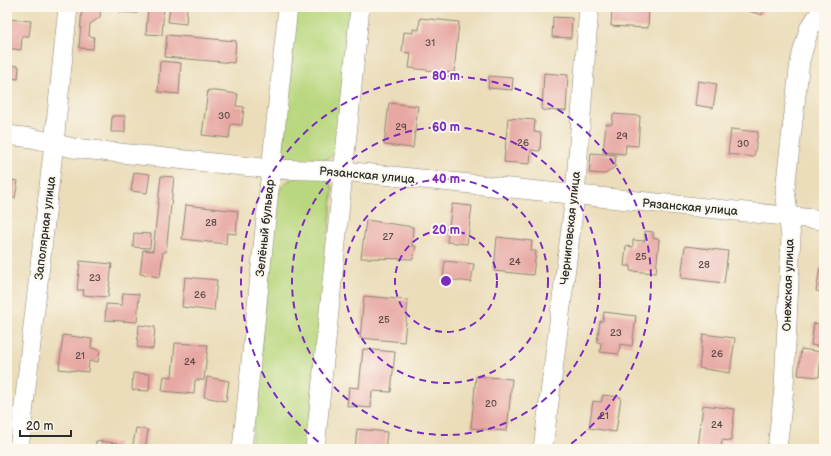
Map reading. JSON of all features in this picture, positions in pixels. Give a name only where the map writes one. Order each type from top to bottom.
[{"type":"street","name":"Заполярная улица","points":[[19,449],[68,7]]},
{"type":"street","name":"Зелёный бульвар","points":[[242,449],[288,7]]},
{"type":"street","points":[[315,449],[360,7]]},
{"type":"street","name":"Черниговская улица","points":[[544,449],[575,196],[589,7]]},
{"type":"street","name":"Онежская улица","points":[[777,449],[784,388],[791,237],[785,190],[800,61],[810,29],[824,7]]},
{"type":"street","name":"Рязанская улица","points":[[7,135],[32,138],[73,148],[271,169],[343,172],[824,220]]},
{"type":"green space","points":[[296,7],[354,7],[339,149],[328,158],[316,162],[288,162],[284,159],[282,154]]},
{"type":"green space","points":[[298,176],[327,178],[333,188],[309,449],[251,449],[276,193],[288,181]]},
{"type":"building","points":[[82,7],[101,7],[100,17],[90,24],[89,36],[94,37],[93,49],[79,48]]},
{"type":"building","points":[[121,7],[138,7],[137,13],[120,12]]},
{"type":"building","points":[[148,7],[164,7],[162,35],[146,34]]},
{"type":"building","points":[[170,7],[187,7],[186,24],[168,22]]},
{"type":"building","points":[[558,7],[558,9],[545,8]]},
{"type":"building","points":[[612,7],[649,7],[648,28],[611,26]]},
{"type":"building","points":[[742,7],[764,7],[762,15],[742,9]]},
{"type":"building","points":[[553,17],[572,18],[571,38],[552,37]]},
{"type":"building","points":[[420,18],[459,22],[454,73],[409,68],[411,53],[402,52],[404,32],[413,33],[413,29],[419,30]]},
{"type":"building","points":[[7,19],[31,21],[29,36],[22,36],[21,50],[7,48]]},
{"type":"building","points":[[167,35],[236,41],[234,63],[165,57]]},
{"type":"building","points":[[160,61],[181,63],[179,94],[158,92]]},
{"type":"building","points":[[7,65],[19,66],[18,79],[11,78],[9,89],[12,90],[10,105],[7,105]]},
{"type":"building","points":[[544,73],[568,75],[566,111],[542,110]]},
{"type":"building","points":[[489,76],[513,78],[512,90],[488,88]]},
{"type":"building","points":[[698,81],[717,84],[713,108],[695,105]]},
{"type":"building","points":[[208,90],[238,94],[236,106],[244,107],[242,125],[231,124],[229,138],[202,135]]},
{"type":"building","points":[[389,103],[418,106],[413,148],[384,145]]},
{"type":"building","points":[[613,114],[640,116],[638,146],[626,145],[625,154],[603,152],[606,124],[612,124]]},
{"type":"building","points":[[112,116],[125,116],[125,132],[111,132]]},
{"type":"building","points":[[508,118],[535,120],[534,132],[541,133],[540,151],[531,150],[530,164],[504,162]]},
{"type":"building","points":[[731,129],[758,132],[754,157],[728,154]]},
{"type":"building","points":[[591,153],[616,155],[615,167],[605,174],[589,173]]},
{"type":"building","points":[[7,165],[11,165],[9,180],[18,181],[15,198],[7,197]]},
{"type":"building","points":[[134,172],[150,174],[147,193],[131,191]]},
{"type":"building","points":[[161,176],[174,177],[166,252],[163,252],[160,277],[140,274],[143,250],[153,251]]},
{"type":"building","points":[[452,204],[472,206],[467,244],[447,242]]},
{"type":"building","points":[[186,205],[238,211],[236,234],[227,233],[226,244],[182,239]]},
{"type":"building","points":[[366,220],[413,227],[412,246],[416,246],[413,259],[361,258]]},
{"type":"building","points":[[645,231],[653,232],[653,238],[659,239],[656,273],[630,271],[631,266],[624,266],[626,246],[633,247],[633,240],[645,241]]},
{"type":"building","points":[[134,233],[151,234],[150,248],[133,247]]},
{"type":"building","points":[[497,237],[532,241],[531,251],[536,251],[533,275],[494,271]]},
{"type":"building","points":[[685,246],[728,251],[724,283],[681,278]]},
{"type":"building","points":[[80,261],[112,264],[108,297],[83,295],[84,290],[77,290]]},
{"type":"building","points":[[445,261],[474,264],[471,282],[443,279]]},
{"type":"building","points":[[820,268],[824,269],[824,292],[816,291]]},
{"type":"building","points":[[185,277],[217,280],[214,311],[182,307]]},
{"type":"building","points":[[123,293],[139,294],[137,322],[105,320],[106,304],[122,305]]},
{"type":"building","points":[[364,296],[408,300],[404,342],[360,338]]},
{"type":"building","points":[[604,312],[636,316],[632,346],[620,344],[619,354],[600,352],[601,343],[597,342],[600,321],[603,321]]},
{"type":"building","points":[[814,323],[824,325],[824,347],[811,345]]},
{"type":"building","points":[[139,325],[155,327],[153,349],[137,347]]},
{"type":"building","points":[[703,334],[735,338],[730,373],[699,368]]},
{"type":"building","points":[[63,335],[92,339],[91,348],[100,350],[98,362],[89,361],[88,372],[59,369]]},
{"type":"building","points":[[175,343],[208,345],[204,380],[195,380],[194,394],[162,391],[164,376],[172,377]]},
{"type":"building","points":[[363,349],[395,352],[391,392],[372,391],[371,408],[347,406],[349,387],[359,388]]},
{"type":"building","points":[[801,349],[821,352],[819,377],[798,375]]},
{"type":"building","points":[[133,373],[150,374],[149,391],[132,390]]},
{"type":"building","points":[[476,376],[512,379],[507,431],[471,428]]},
{"type":"building","points":[[207,377],[229,381],[226,401],[204,397]]},
{"type":"building","points":[[603,395],[621,397],[616,432],[589,428],[593,401],[601,402]]},
{"type":"building","points":[[703,405],[735,409],[731,441],[722,440],[721,449],[698,447]]},
{"type":"building","points":[[136,428],[148,430],[145,449],[132,449]]},
{"type":"building","points":[[357,429],[387,432],[385,449],[355,449]]},
{"type":"building","points":[[96,441],[118,443],[117,449],[95,449]]}]
